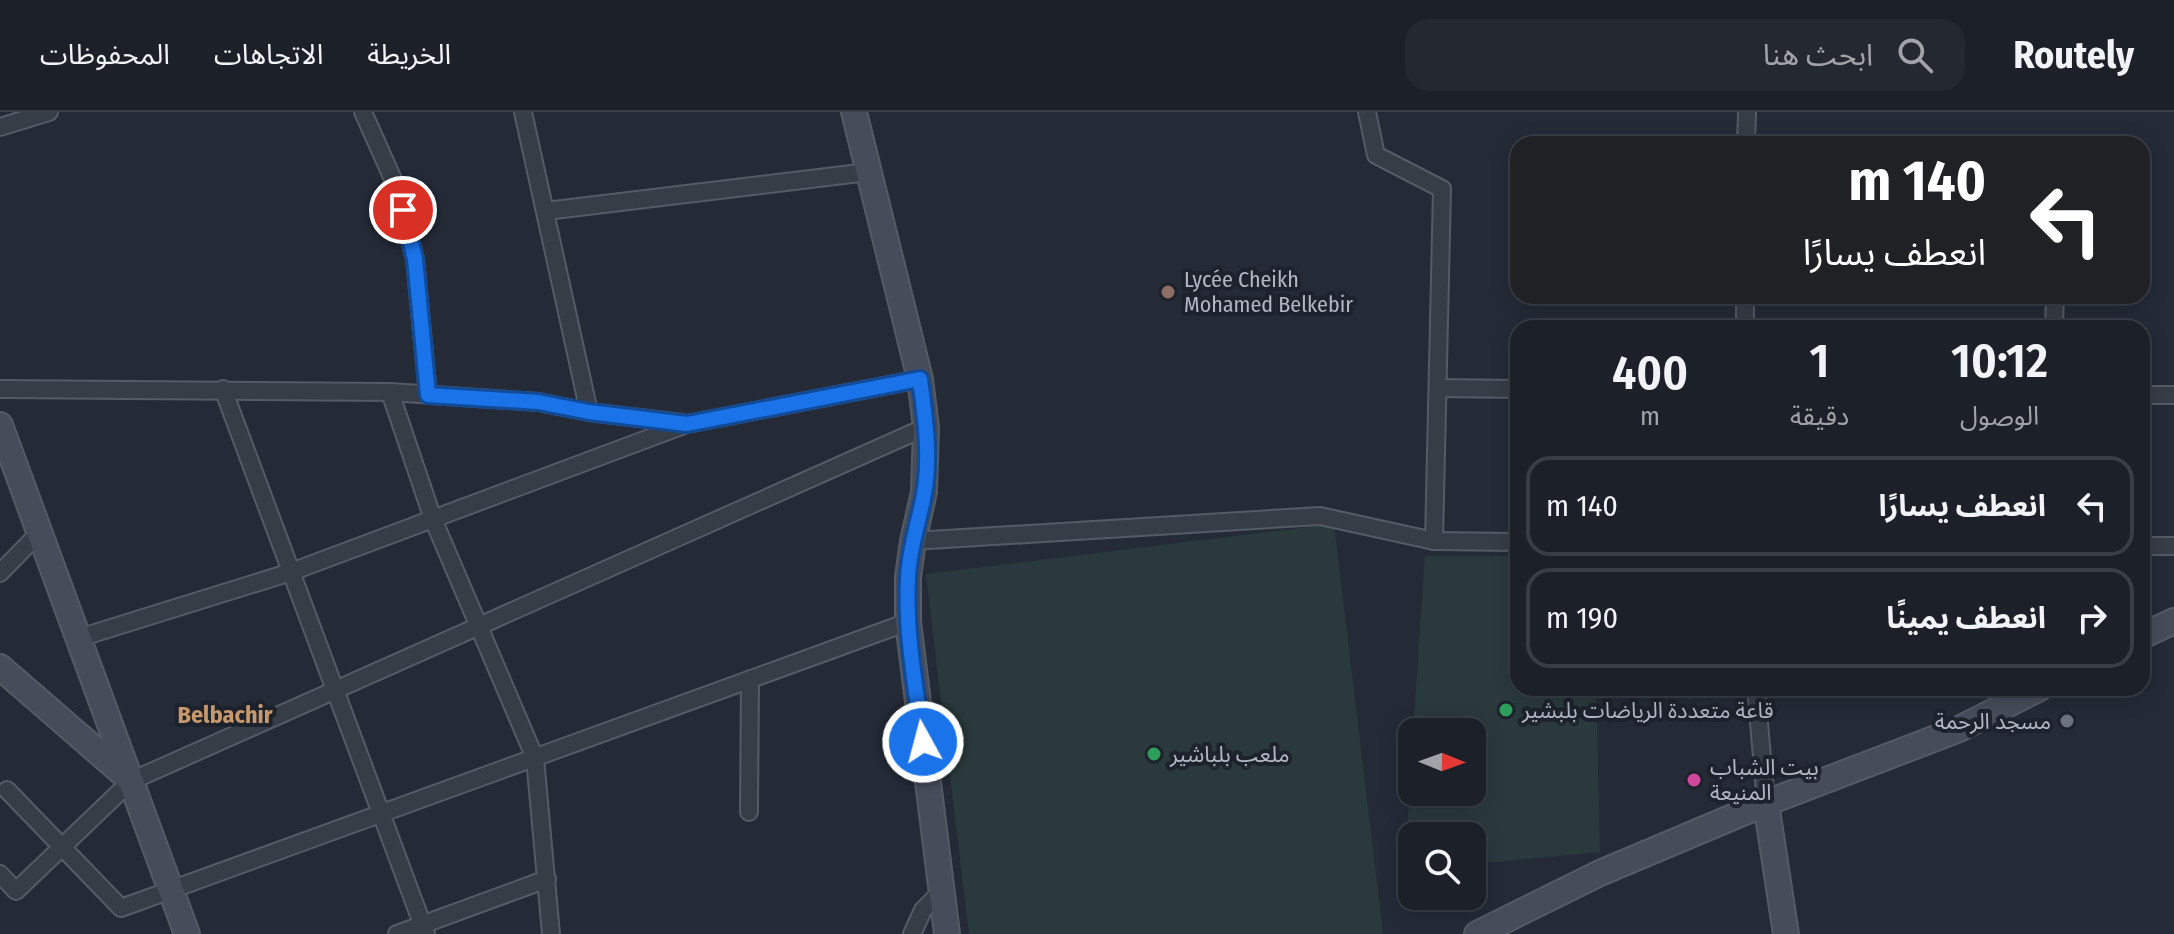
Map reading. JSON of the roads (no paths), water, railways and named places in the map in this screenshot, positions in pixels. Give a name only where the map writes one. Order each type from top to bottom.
[{"type":"street","points":[[0,127],[49,112]]},
{"type":"street","points":[[363,112],[396,186],[415,259],[428,395]]},
{"type":"street","points":[[523,112],[589,412]]},
{"type":"street","points":[[854,112],[920,379],[926,427],[924,492],[908,577],[908,622],[947,934]]},
{"type":"street","points":[[1367,112],[1376,155],[1442,189],[1434,541]]},
{"type":"street","points":[[1746,136],[1747,112]]},
{"type":"street","points":[[546,211],[868,172]]},
{"type":"street","points":[[79,638],[291,572],[687,424],[920,379]]},
{"type":"street","points":[[1438,388],[1510,389]]},
{"type":"street","points":[[0,389],[390,392],[538,402],[589,412],[687,424]]},
{"type":"street","points":[[223,389],[424,929]]},
{"type":"street","points":[[390,392],[433,519],[535,758],[551,934]]},
{"type":"street","points":[[2150,395],[2174,395]]},
{"type":"street","points":[[0,425],[187,934]]},
{"type":"street","points":[[0,874],[16,891],[131,781],[926,427]]},
{"type":"street","points":[[913,541],[1320,516],[1434,541],[1510,542]]},
{"type":"street","points":[[0,573],[40,532]]},
{"type":"street","points":[[2150,546],[2174,546]]},
{"type":"street","points":[[2150,632],[2174,621]]},
{"type":"street","points":[[7,790],[121,908],[908,622]]},
{"type":"street","points":[[0,667],[131,781]]},
{"type":"street","points":[[749,812],[750,679]]},
{"type":"street","points":[[1757,696],[1766,803],[1786,934]]},
{"type":"street","points":[[1477,934],[1600,873],[1766,803],[1957,730],[2024,696]]},
{"type":"street","points":[[397,934],[424,929],[547,879]]},
{"type":"street","points":[[912,934],[923,910],[941,892]]},
{"type":"place","name":"Lycée Cheikh Mohamed Belkebir","points":[[1168,292]]},
{"type":"place","name":"قاعة متعددة الرياضات بلبشير","points":[[1506,710]]},
{"type":"place","name":"مسجد الرحمة","points":[[2067,721]]},
{"type":"place","name":"ملعب بلباشير","points":[[1154,754]]},
{"type":"place","name":"بيت الشباب المنيعة","points":[[1694,780]]},
{"type":"district","name":"Belbachir","points":[[225,715]]}]
